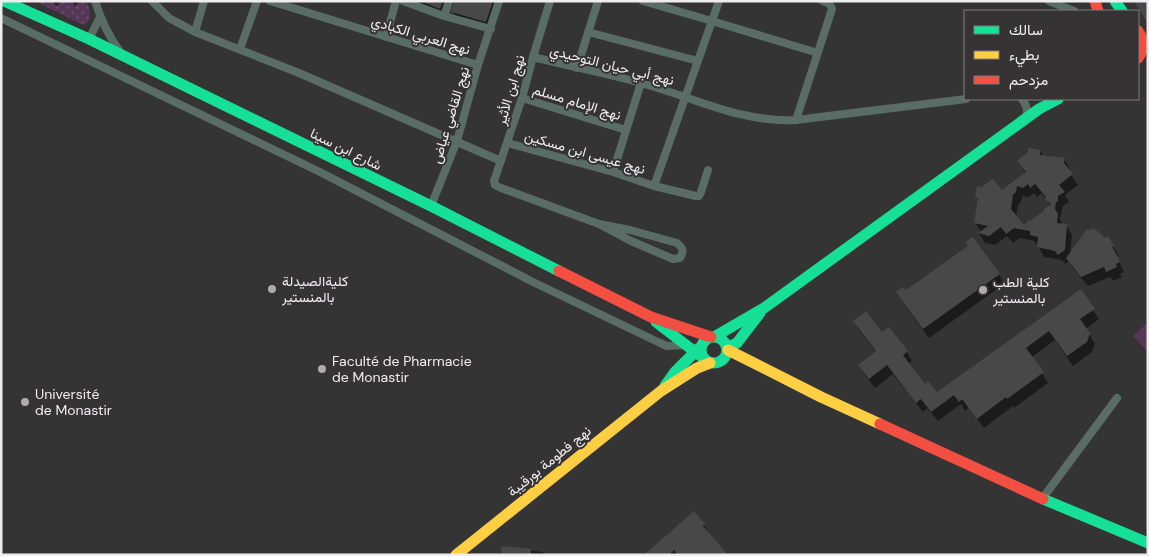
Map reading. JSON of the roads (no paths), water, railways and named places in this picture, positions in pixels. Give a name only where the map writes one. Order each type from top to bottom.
[{"type":"main road","name":"شارع ابن سينا","points":[[4,1],[124,56],[431,206],[652,317]]},
{"type":"main road","name":"شارع ابن سينا","points":[[15,1],[26,10]]},
{"type":"main road","points":[[1139,33],[1143,40],[1143,55]]},
{"type":"main road","points":[[1039,109],[1047,100]]},
{"type":"main road","points":[[703,354],[706,339],[764,308],[1039,109],[1056,100]]},
{"type":"main road","points":[[703,354],[727,355],[728,349],[737,343],[764,308]]},
{"type":"main road","points":[[652,317],[667,331],[703,354],[763,369]]},
{"type":"main road","points":[[652,317],[722,339],[728,349],[763,369],[821,397],[1042,499],[1148,543]]},
{"type":"main road","name":"نهج فطومة بورقيبة","points":[[661,391],[675,372],[703,354]]},
{"type":"main road","name":"نهج فطومة بورقيبة","points":[[456,555],[661,391],[697,368],[703,354]]},
{"type":"street","points":[[95,1],[100,17],[112,41],[124,56]]},
{"type":"street","points":[[152,1],[169,18],[195,32],[299,72],[501,161]]},
{"type":"street","points":[[195,32],[204,1]]},
{"type":"street","points":[[240,49],[258,1]]},
{"type":"street","name":"نهج العربي الكبادي","points":[[270,1],[478,65]]},
{"type":"street","points":[[303,11],[306,1]]},
{"type":"street","points":[[386,37],[396,1]]},
{"type":"street","points":[[403,1],[444,16],[491,29]]},
{"type":"street","points":[[444,16],[449,1]]},
{"type":"street","name":"نهج القاضي عياض","points":[[431,206],[457,141],[478,65],[499,1]]},
{"type":"street","name":"نهج ابن الأثير","points":[[550,1],[532,57],[522,98],[494,181],[495,185],[599,224]]},
{"type":"street","points":[[577,68],[598,1]]},
{"type":"street","points":[[643,1],[818,53]]},
{"type":"street","points":[[654,186],[719,1]]},
{"type":"street","points":[[796,120],[832,9],[831,5],[823,1]]},
{"type":"street","points":[[1049,1],[1072,10]]},
{"type":"street","points":[[89,39],[100,17]]},
{"type":"street","points":[[1,18],[320,172],[533,282],[658,342],[667,346],[703,354]]},
{"type":"street","points":[[588,32],[698,62]]},
{"type":"street","name":"نهج أبي حيان التوحيدي","points":[[532,57],[641,83],[726,111],[781,120],[796,120],[964,99]]},
{"type":"street","points":[[613,172],[641,83]]},
{"type":"street","name":"نهج الإمام مسلم","points":[[522,98],[626,130]]},
{"type":"street","points":[[1023,100],[1027,105],[1028,111],[1026,119]]},
{"type":"street","name":"نهج عيسى ابن مسكين","points":[[508,143],[613,172],[654,186],[696,196],[699,196],[701,192],[708,170]]},
{"type":"street","points":[[599,224],[630,230],[677,243],[683,252],[680,258],[673,259],[631,241],[599,224]]},
{"type":"street","points":[[1042,499],[1117,398]]},
{"type":"place","name":"كليةالصيدلة بالمنستير","points":[[272,289]]},
{"type":"place","name":"كلية الطب بالمنستير","points":[[983,290]]},
{"type":"place","name":"Faculté de Pharmacie de Monastir","points":[[322,369]]},
{"type":"place","name":"Université de Monastir","points":[[25,402]]}]
